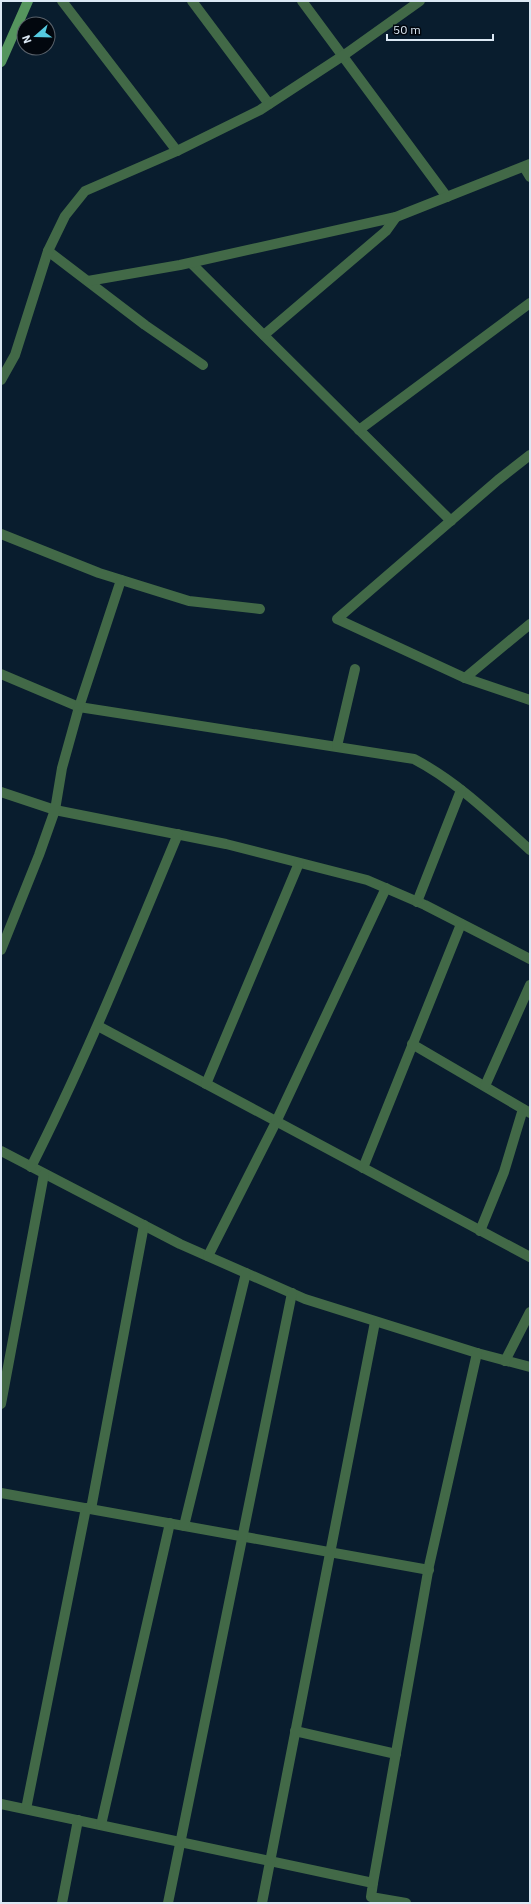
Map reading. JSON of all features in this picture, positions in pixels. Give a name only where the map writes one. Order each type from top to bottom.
[{"type":"main road","points":[[1,62],[4,47],[28,1]]},
{"type":"street","points":[[62,1],[176,151]]},
{"type":"street","points":[[192,1],[269,104]]},
{"type":"street","points":[[302,1],[447,197]]},
{"type":"street","points":[[1,380],[15,355],[48,251],[65,216],[85,191],[176,151],[269,104],[342,56],[420,1]]},
{"type":"street","points":[[88,281],[191,263],[396,217],[527,165],[530,177]]},
{"type":"street","points":[[264,335],[386,231],[396,217]]},
{"type":"street","points":[[48,251],[144,325],[203,365]]},
{"type":"street","points":[[191,263],[451,521]]},
{"type":"street","points":[[359,430],[530,303]]},
{"type":"street","points":[[530,455],[337,618],[465,678],[530,700]]},
{"type":"street","points":[[1,534],[99,573],[189,601],[260,609]]},
{"type":"street","points":[[1,950],[39,855],[55,810],[62,768],[79,707],[121,580]]},
{"type":"street","points":[[465,678],[530,624]]},
{"type":"street","points":[[337,746],[355,669]]},
{"type":"street","points":[[1,674],[79,707],[414,759],[434,769],[461,790],[530,850]]},
{"type":"street","points":[[417,902],[461,790]]},
{"type":"street","points":[[1,792],[55,810],[226,844],[367,880],[417,902],[530,959]]},
{"type":"street","points":[[31,1167],[98,1026],[178,834]]},
{"type":"street","points":[[206,1084],[299,863]]},
{"type":"street","points":[[208,1256],[276,1122],[386,888]]},
{"type":"street","points":[[363,1168],[461,924]]},
{"type":"street","points":[[485,1086],[530,985]]},
{"type":"street","points":[[98,1026],[530,1257]]},
{"type":"street","points":[[412,1044],[527,1111],[480,1231]]},
{"type":"street","points":[[1,1151],[144,1225],[208,1256],[292,1293],[375,1322],[476,1353],[530,1367]]},
{"type":"street","points":[[1,1404],[44,1174]]},
{"type":"street","points":[[26,1809],[144,1225]]},
{"type":"street","points":[[184,1526],[246,1273]]},
{"type":"street","points":[[168,1903],[292,1293]]},
{"type":"street","points":[[505,1361],[530,1312]]},
{"type":"street","points":[[262,1903],[375,1322]]},
{"type":"street","points":[[406,1903],[370,1900],[429,1566],[476,1353]]},
{"type":"street","points":[[1,1492],[429,1570]]},
{"type":"street","points":[[101,1825],[170,1523]]},
{"type":"street","points":[[295,1731],[396,1754]]},
{"type":"street","points":[[1,1804],[373,1883]]},
{"type":"street","points":[[62,1903],[78,1820]]}]
